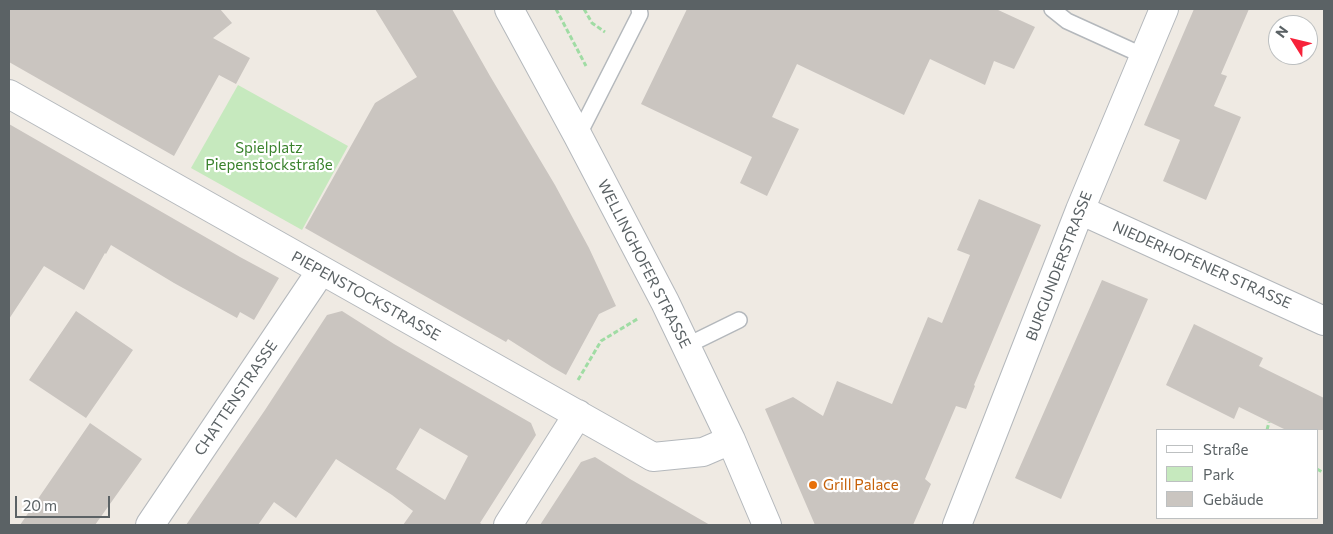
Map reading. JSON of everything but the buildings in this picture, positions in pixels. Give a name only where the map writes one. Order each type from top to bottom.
[{"type":"street","name":"WELLINGHOFER STRASSE","points":[[509,9],[666,302],[767,525]]},
{"type":"street","name":"BURGUNDERSTRASSE","points":[[957,525],[1080,210],[1164,9]]},
{"type":"street","name":"PIEPENSTOCKSTRASSE","points":[[9,94],[653,457],[703,452],[730,440]]},
{"type":"street","name":"NIEDERHOFENER STRASSE","points":[[1080,210],[1324,321]]},
{"type":"street","name":"CHATTENSTRASSE","points":[[150,525],[321,271]]},
{"type":"street","points":[[508,525],[570,410]]},
{"type":"lane","points":[[578,136],[640,14],[639,9]]},
{"type":"lane","points":[[1052,9],[1067,21],[1144,56]]},
{"type":"lane","points":[[686,346],[739,320]]},
{"type":"path","points":[[556,9],[601,93]]},
{"type":"path","points":[[570,410],[601,341],[618,331]]},
{"type":"path","points":[[1267,429],[1270,422]]},
{"type":"green space","name":"Spielplatz Piepenstockstraße","points":[[238,85],[348,146],[302,230],[191,168]]},
{"type":"place","name":"Grill Palace","points":[[813,485]]}]
